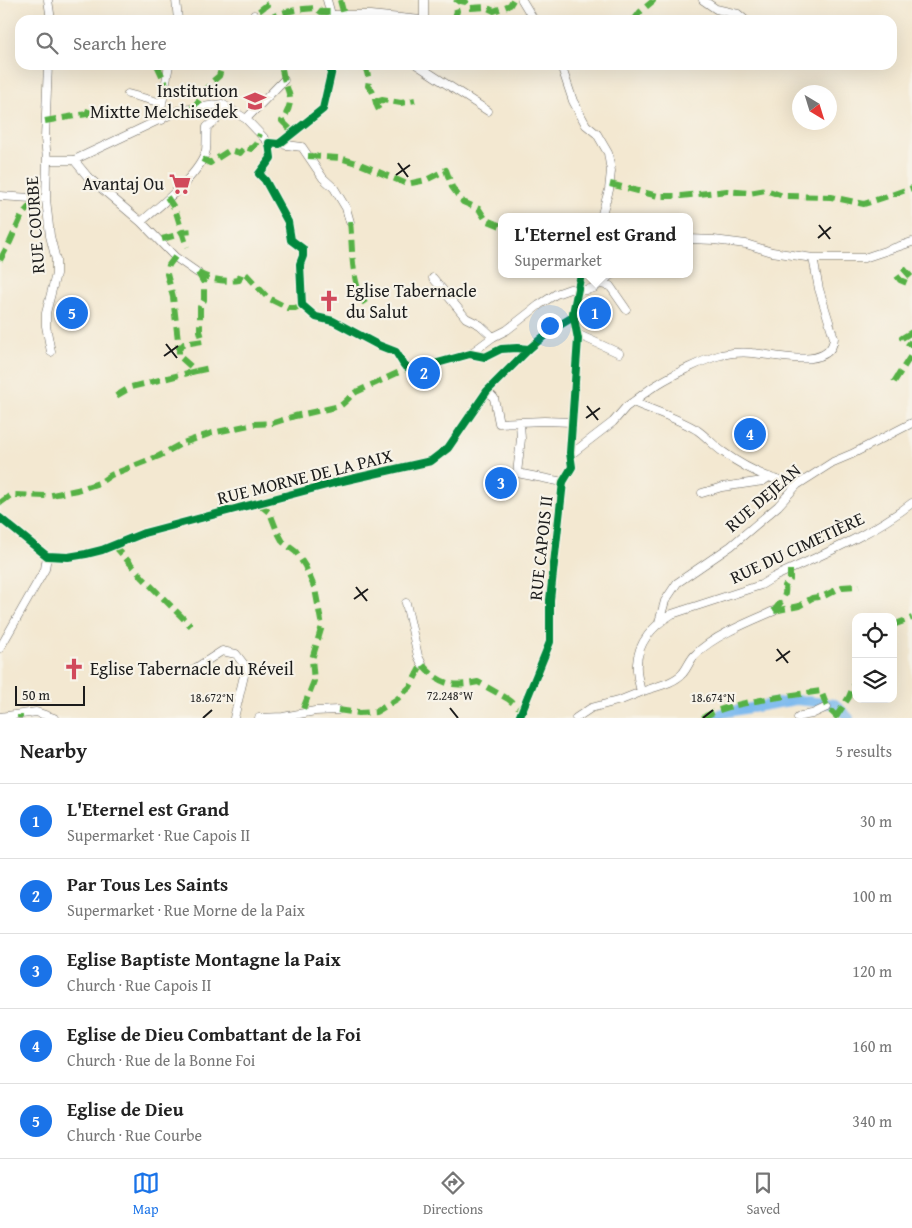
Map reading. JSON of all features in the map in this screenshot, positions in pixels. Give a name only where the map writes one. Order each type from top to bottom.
[{"type":"street","points":[[48,0],[50,15]]},
{"type":"street","points":[[176,0],[178,15]]},
{"type":"street","points":[[327,0],[331,15]]},
{"type":"street","points":[[422,15],[424,0]]},
{"type":"street","points":[[522,0],[531,15]]},
{"type":"street","points":[[703,0],[716,9],[739,15]]},
{"type":"street","name":"RUE COURBE","points":[[48,70],[45,138],[47,160],[46,199],[50,236],[56,260],[56,274],[46,313],[46,326],[51,352]]},
{"type":"street","points":[[162,120],[161,109],[168,70]]},
{"type":"street","points":[[278,144],[323,110],[332,70]]},
{"type":"street","points":[[425,70],[488,111]]},
{"type":"street","points":[[563,70],[573,101],[586,125],[597,134],[608,153],[611,171],[609,190],[602,213]]},
{"type":"street","points":[[246,119],[284,80]]},
{"type":"street","points":[[128,94],[162,103]]},
{"type":"street","points":[[47,160],[74,160],[178,111],[222,104],[246,119],[269,143],[302,147]]},
{"type":"street","points":[[141,222],[180,188],[202,159],[206,151],[206,127],[216,120],[222,104]]},
{"type":"street","points":[[294,131],[302,147],[323,178],[334,188],[346,208],[350,222]]},
{"type":"street","points":[[269,143],[270,158],[259,174],[265,180],[288,222],[291,240],[303,249],[300,264],[302,305],[316,318],[333,321],[378,345],[396,352],[404,365],[412,370],[470,354],[556,294],[570,289],[586,290],[600,284],[607,278]]},
{"type":"street","points":[[74,160],[88,176],[141,222],[175,257],[198,273]]},
{"type":"street","points":[[0,196],[46,199]]},
{"type":"street","points":[[693,239],[746,244],[772,252],[813,258],[864,258],[912,242]]},
{"type":"street","points":[[570,453],[574,452],[613,422],[626,407],[658,384],[703,362],[722,355],[753,353],[798,360],[808,359],[830,350],[834,338],[819,289],[813,258]]},
{"type":"street","points":[[433,278],[466,318],[480,325],[493,337]]},
{"type":"street","name":"RUE CAPOIS II","points":[[519,718],[550,642],[550,600],[563,482],[572,467],[570,453],[578,339],[573,317],[580,278]]},
{"type":"street","points":[[600,284],[610,286],[626,310]]},
{"type":"street","name":"RUE MORNE DE LA PAIX","points":[[47,556],[86,554],[102,550],[144,533],[338,482],[431,462],[448,448],[486,391],[550,331],[573,317]]},
{"type":"street","points":[[577,334],[619,353]]},
{"type":"street","points":[[470,354],[485,357],[501,349],[529,349]]},
{"type":"street","points":[[486,391],[494,398],[499,423],[572,422]]},
{"type":"street","points":[[633,402],[686,424],[723,452],[746,466],[778,482],[797,485]]},
{"type":"street","points":[[520,423],[521,439],[517,473],[563,482]]},
{"type":"street","name":"RUE DEJEAN","points":[[659,622],[665,601],[677,583],[731,546],[778,506],[797,485],[833,462],[912,423]]},
{"type":"street","points":[[702,493],[722,487],[762,481],[769,477]]},
{"type":"street","name":"RUE DU CIMETIÈRE","points":[[641,692],[637,665],[641,647],[659,622],[672,614],[761,585],[885,522],[912,503]]},
{"type":"street","points":[[0,518],[47,556],[41,575],[0,648]]},
{"type":"street","points":[[406,603],[418,656],[422,664]]},
{"type":"street","points":[[576,718],[591,708],[622,700],[670,681],[682,674],[696,654],[712,642],[747,622],[774,612]]},
{"type":"street","points":[[191,671],[222,651],[236,654],[246,667],[234,718]]},
{"type":"street","points":[[798,718],[827,707]]},
{"type":"street","points":[[259,718],[304,716],[315,711],[338,710]]},
{"type":"street","points":[[0,717],[36,712],[54,718]]},
{"type":"waterway","points":[[715,718],[722,713],[796,700],[835,704],[849,718]]},
{"type":"marked path","points":[[259,11],[273,0]]},
{"type":"marked path","points":[[340,0],[344,15]]},
{"type":"marked path","points":[[456,0],[466,2],[471,8],[485,7],[494,11],[510,5],[513,0]]},
{"type":"marked path","points":[[638,15],[653,0]]},
{"type":"marked path","points":[[456,15],[457,11],[455,4],[457,1]]},
{"type":"marked path","points":[[278,15],[316,8],[321,12],[330,12]]},
{"type":"marked path","points":[[159,70],[166,84]]},
{"type":"marked path","points":[[191,109],[219,76],[221,70]]},
{"type":"marked path","points":[[282,70],[290,100],[287,113],[282,121],[290,129],[290,135]]},
{"type":"marked path","points":[[366,70],[369,80],[368,86],[371,88],[379,110]]},
{"type":"marked path","points":[[376,102],[382,100],[401,103],[415,100]]},
{"type":"marked path","points":[[45,121],[87,114],[89,109]]},
{"type":"marked path","points":[[202,159],[210,163],[230,150],[240,153],[245,147],[251,149],[256,144],[260,134]]},
{"type":"marked path","points":[[308,156],[340,158],[360,164],[407,184],[426,180],[446,170],[452,187],[463,202],[479,209],[486,220],[498,225]]},
{"type":"marked path","points":[[610,184],[658,196],[681,196],[727,191],[749,193],[766,190],[783,196],[831,197],[864,204],[912,188]]},
{"type":"marked path","points":[[167,197],[175,209],[187,247]]},
{"type":"marked path","points":[[0,260],[22,215],[37,198]]},
{"type":"marked path","points":[[350,222],[353,265],[357,286],[366,305]]},
{"type":"marked path","points":[[162,239],[182,232],[195,231]]},
{"type":"marked path","points":[[175,257],[169,265],[167,274],[173,297],[179,349]]},
{"type":"marked path","points":[[903,268],[912,278]]},
{"type":"marked path","points":[[198,273],[204,283],[204,300],[200,307],[200,331],[203,341],[184,344],[179,349],[179,356],[196,371],[210,368]]},
{"type":"marked path","points":[[198,273],[213,279],[229,281],[239,280],[241,274],[245,273],[268,298],[288,308],[302,305]]},
{"type":"marked path","points":[[897,276],[900,280],[912,285]]},
{"type":"marked path","points":[[912,332],[902,338],[912,346]]},
{"type":"marked path","points":[[894,382],[912,354]]},
{"type":"marked path","points":[[0,503],[11,495],[47,496],[99,483],[111,475],[159,456],[183,443],[212,433],[254,424],[273,423],[340,406],[356,392],[408,368]]},
{"type":"marked path","points":[[116,396],[131,387],[196,371]]},
{"type":"marked path","points":[[259,504],[270,513],[283,542],[296,552],[305,566],[315,589],[322,626],[312,659],[314,681],[301,714]]},
{"type":"marked path","points":[[114,545],[143,578],[191,626]]},
{"type":"marked path","points":[[774,611],[784,597],[785,586],[790,580],[790,570]]},
{"type":"marked path","points":[[774,611],[799,606],[812,598],[824,596],[842,587],[859,586]]},
{"type":"marked path","points":[[897,624],[912,618]]},
{"type":"marked path","points":[[338,710],[359,713],[376,712],[397,699],[410,687],[422,664],[434,676],[447,683],[461,685],[478,682],[508,699],[522,710]]},
{"type":"marked path","points":[[836,717],[852,690]]},
{"type":"marked path","points":[[703,718],[725,708],[741,704],[821,691],[827,707],[838,718]]},
{"type":"cycle path","points":[[332,70],[323,109],[279,144],[269,143],[271,158],[259,174],[265,180],[288,222],[291,240],[303,249],[300,264],[302,305],[316,317],[333,321],[378,345],[396,352],[404,365],[412,370],[470,354],[485,357],[501,349],[529,349]]},
{"type":"cycle path","points":[[519,718],[550,642],[550,600],[563,482],[572,467],[570,453],[578,339],[573,313],[580,278]]},
{"type":"cycle path","points":[[0,518],[47,556],[68,557],[102,550],[144,533],[338,482],[431,461],[448,448],[487,391],[529,349],[550,331],[573,317]]},
{"type":"place","name":"Institution Mixtte Melchisedek","points":[[255,101]]},
{"type":"place","name":"Avantaj Ou","points":[[180,184]]},
{"type":"place","name":"Eglise Tabernacle du Salut","points":[[329,301]]},
{"type":"place","name":"Eglise de Dieu","points":[[72,313]]},
{"type":"place","name":"L'Eternel est Grand","points":[[595,313]]},
{"type":"place","name":"Par Tous Les Saints","points":[[424,373]]},
{"type":"place","name":"Eglise de Dieu Combattant de la Foi","points":[[750,434]]},
{"type":"place","name":"Eglise Baptiste Montagne la Paix","points":[[501,483]]},
{"type":"place","name":"Eglise Tabernacle du Réveil","points":[[74,669]]}]
